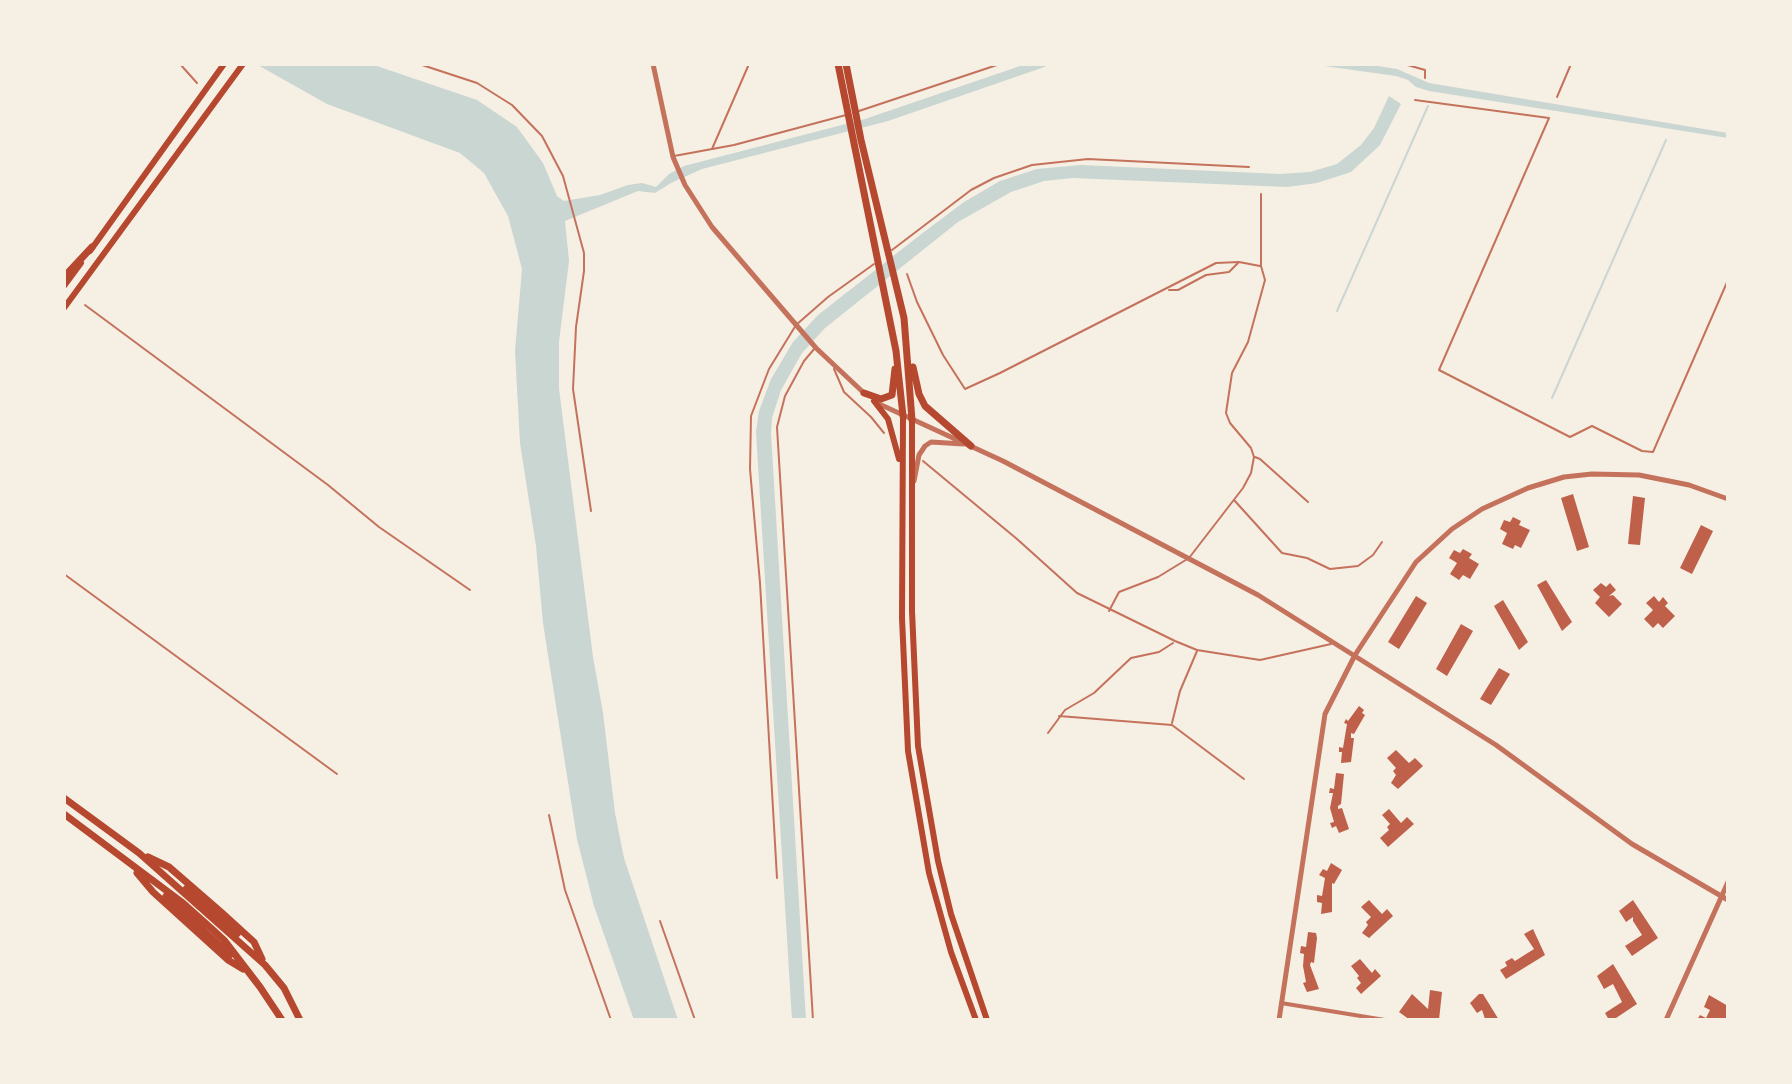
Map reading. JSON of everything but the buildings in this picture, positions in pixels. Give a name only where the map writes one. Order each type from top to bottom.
[{"type":"highway","points":[[838,64],[857,141],[876,257],[896,351],[903,416]]},
{"type":"highway","points":[[846,64],[850,107]]},
{"type":"highway","points":[[857,141],[888,245],[919,394],[935,417],[971,446]]},
{"type":"highway","points":[[64,277],[92,247]]},
{"type":"highway","points":[[904,318],[912,420]]},
{"type":"highway","points":[[864,393],[881,399],[892,395],[896,351]]},
{"type":"highway","points":[[64,798],[139,853],[265,965],[284,988],[300,1020]]},
{"type":"highway","points":[[64,814],[211,928],[249,972],[282,1020]]},
{"type":"main road","points":[[64,286],[224,64]]},
{"type":"main road","points":[[64,308],[243,64]]},
{"type":"main road","points":[[874,401],[888,419],[902,471]]},
{"type":"main road","points":[[903,416],[904,682],[912,777],[938,909],[976,1020]]},
{"type":"main road","points":[[912,420],[912,611],[918,746],[938,861],[951,914],[987,1020]]},
{"type":"street","points":[[653,64],[674,159],[685,185],[731,252],[815,346],[874,401],[971,446],[1258,595],[1496,745],[1632,844],[1728,900]]},
{"type":"street","points":[[913,494],[919,455],[925,446],[931,442],[945,441],[971,446]]},
{"type":"street","points":[[1279,1020],[1323,724],[1332,697],[1355,655],[1407,574],[1427,551],[1467,518],[1510,495],[1564,477],[1621,473],[1689,485],[1728,499]]},
{"type":"street","points":[[1666,1020],[1728,882]]},
{"type":"street","points":[[1281,1003],[1385,1020]]},
{"type":"lane","points":[[180,64],[197,83]]},
{"type":"lane","points":[[419,64],[477,83],[512,105],[532,124],[550,148],[567,189],[585,261],[576,327],[573,389],[591,511]]},
{"type":"lane","points":[[712,150],[749,64]]},
{"type":"lane","points":[[674,159],[835,118],[1000,64]]},
{"type":"lane","points":[[1404,64],[1425,70],[1425,78]]},
{"type":"lane","points":[[1557,97],[1571,64]]},
{"type":"lane","points":[[1415,100],[1549,118],[1439,370],[1570,437],[1592,426],[1642,451],[1653,452],[1728,280]]},
{"type":"lane","points":[[777,878],[749,443],[751,416],[759,391],[780,349],[828,297],[957,199],[983,183],[1018,169],[1056,161],[1088,159],[1249,167]]},
{"type":"lane","points":[[1109,611],[1119,592],[1158,577],[1189,558],[1249,478],[1254,457],[1251,448],[1230,423],[1226,413],[1232,373],[1248,342],[1265,280],[1261,266],[1261,194]]},
{"type":"lane","points":[[907,274],[943,355],[965,389],[1216,263],[1239,262],[1261,266]]},
{"type":"lane","points":[[1166,289],[1178,290],[1206,275],[1229,272],[1239,262]]},
{"type":"lane","points":[[85,305],[328,485],[379,527],[470,590]]},
{"type":"lane","points":[[813,1020],[777,427],[780,408],[791,383],[815,346]]},
{"type":"lane","points":[[834,365],[844,392],[884,433]]},
{"type":"lane","points":[[1254,457],[1308,502]]},
{"type":"lane","points":[[923,461],[1068,586],[1109,611],[1175,641],[1197,650],[1269,660],[1336,643]]},
{"type":"lane","points":[[1233,499],[1282,553],[1307,558],[1319,566],[1341,569],[1358,566],[1373,555],[1382,542]]},
{"type":"lane","points":[[64,574],[337,774]]},
{"type":"lane","points":[[1048,733],[1059,716],[1094,693],[1131,658],[1159,652],[1175,641]]},
{"type":"lane","points":[[1172,725],[1176,701],[1197,650]]},
{"type":"lane","points":[[1059,716],[1172,725],[1244,779]]},
{"type":"lane","points":[[549,815],[565,890],[611,1020]]},
{"type":"lane","points":[[660,921],[695,1020]]},
{"type":"shaded area","points":[[256,64],[371,64],[477,100],[517,127],[543,163],[557,196],[564,201],[600,195],[628,185],[642,183],[656,187],[669,174],[684,166],[865,119],[1026,64],[1053,64],[888,121],[702,169],[655,193],[638,191],[565,221],[569,261],[559,342],[559,389],[615,813],[624,858],[678,1020],[634,1020],[594,906],[577,839],[543,623],[536,546],[520,443],[515,351],[522,269],[508,216],[484,173],[460,153],[327,104]]},
{"type":"shaded area","points":[[1310,64],[1365,64],[1397,69],[1429,83],[1728,133],[1728,138],[1429,91],[1396,76]]},
{"type":"shaded area","points":[[1389,96],[1401,104],[1380,145],[1351,172],[1317,183],[1287,187],[1073,178],[1044,181],[1011,192],[958,222],[825,328],[802,353],[781,390],[772,418],[771,433],[806,1020],[792,1020],[756,432],[759,411],[771,379],[793,342],[818,315],[924,232],[964,202],[1000,181],[1037,169],[1081,165],[1280,174],[1310,172],[1337,164],[1361,145],[1374,128]]},
{"type":"waterway","points":[[1337,311],[1428,106]]},
{"type":"waterway","points":[[1552,398],[1666,140]]}]
